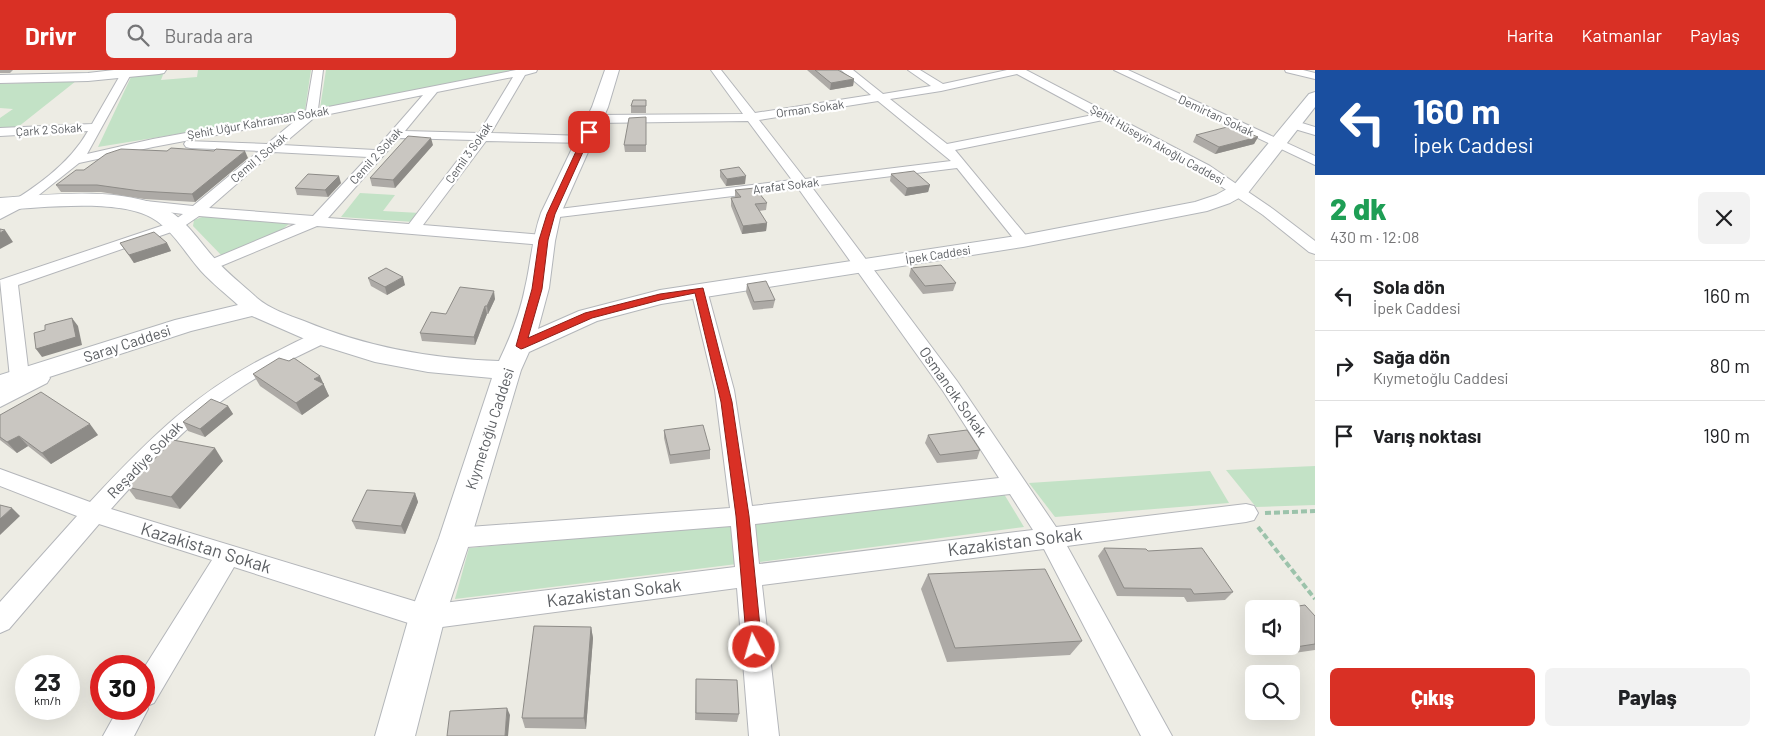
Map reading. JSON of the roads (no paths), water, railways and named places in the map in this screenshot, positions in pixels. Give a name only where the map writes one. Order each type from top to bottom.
[{"type":"street","points":[[0,79],[91,73],[126,74],[159,70]]},
{"type":"street","points":[[311,114],[318,70]]},
{"type":"street","name":"Kıymetoğlu Caddesi","points":[[395,736],[427,617],[537,289],[543,240],[551,214],[592,131],[612,70]]},
{"type":"street","name":"Osmancık Sokak","points":[[716,70],[864,267],[950,386],[1016,485],[1050,537],[1157,736]]},
{"type":"street","points":[[846,70],[946,148],[1022,241]]},
{"type":"street","points":[[913,70],[941,88]]},
{"type":"street","name":"Orman Sokak","points":[[396,134],[482,136],[592,131],[753,117],[883,99],[1019,70]]},
{"type":"street","name":"Şehit Hüseyin Akoğlu Caddesi","points":[[1019,70],[1198,165],[1268,212],[1315,249]]},
{"type":"street","name":"Demirtan Sokak","points":[[1118,70],[1315,161]]},
{"type":"street","points":[[1290,70],[1315,76]]},
{"type":"street","name":"Şehit Uğur Kahraman Sokak","points":[[0,215],[20,203],[75,160],[153,143],[527,71]]},
{"type":"street","name":"Cemil 3 Sokak","points":[[412,230],[482,136],[527,71]]},
{"type":"street","points":[[75,160],[86,146],[126,74]]},
{"type":"street","name":"Cemil 2 Sokak","points":[[318,220],[433,90]]},
{"type":"street","name":"İpek Caddesi","points":[[514,358],[588,316],[660,297],[864,267],[1022,241],[1159,216],[1223,200],[1237,192],[1315,97]]},
{"type":"street","name":"Cemil 1 Sokak","points":[[4,285],[175,226],[272,149],[311,114]]},
{"type":"street","points":[[946,148],[1106,116]]},
{"type":"street","points":[[1292,124],[1315,131]]},
{"type":"street","name":"Çark 2 Sokak","points":[[0,132],[97,126]]},
{"type":"street","points":[[743,131],[762,131]]},
{"type":"street","points":[[153,143],[378,154]]},
{"type":"street","name":"Arafat Sokak","points":[[551,214],[961,164]]},
{"type":"street","points":[[0,204],[89,202],[136,204],[196,211],[543,240]]},
{"type":"street","points":[[136,204],[163,215],[175,226],[208,266],[256,308],[321,338],[392,357],[452,367],[514,358]]},
{"type":"street","points":[[208,266],[318,220]]},
{"type":"street","points":[[4,285],[10,381]]},
{"type":"street","points":[[699,290],[727,402],[743,516],[747,575],[764,736]]},
{"type":"street","name":"Saray Caddesi","points":[[10,381],[184,325],[256,308]]},
{"type":"street","name":"Reşadiye Sokak","points":[[0,621],[93,513],[162,440],[188,416],[253,371],[321,338]]},
{"type":"street","points":[[0,400],[59,366]]},
{"type":"street","name":"Kazakistan Sokak","points":[[0,477],[93,513],[427,617],[1246,513]]},
{"type":"street","points":[[455,538],[743,516],[1016,485]]},
{"type":"street","points":[[155,675],[228,555]]},
{"type":"street","points":[[118,736],[127,720]]}]
